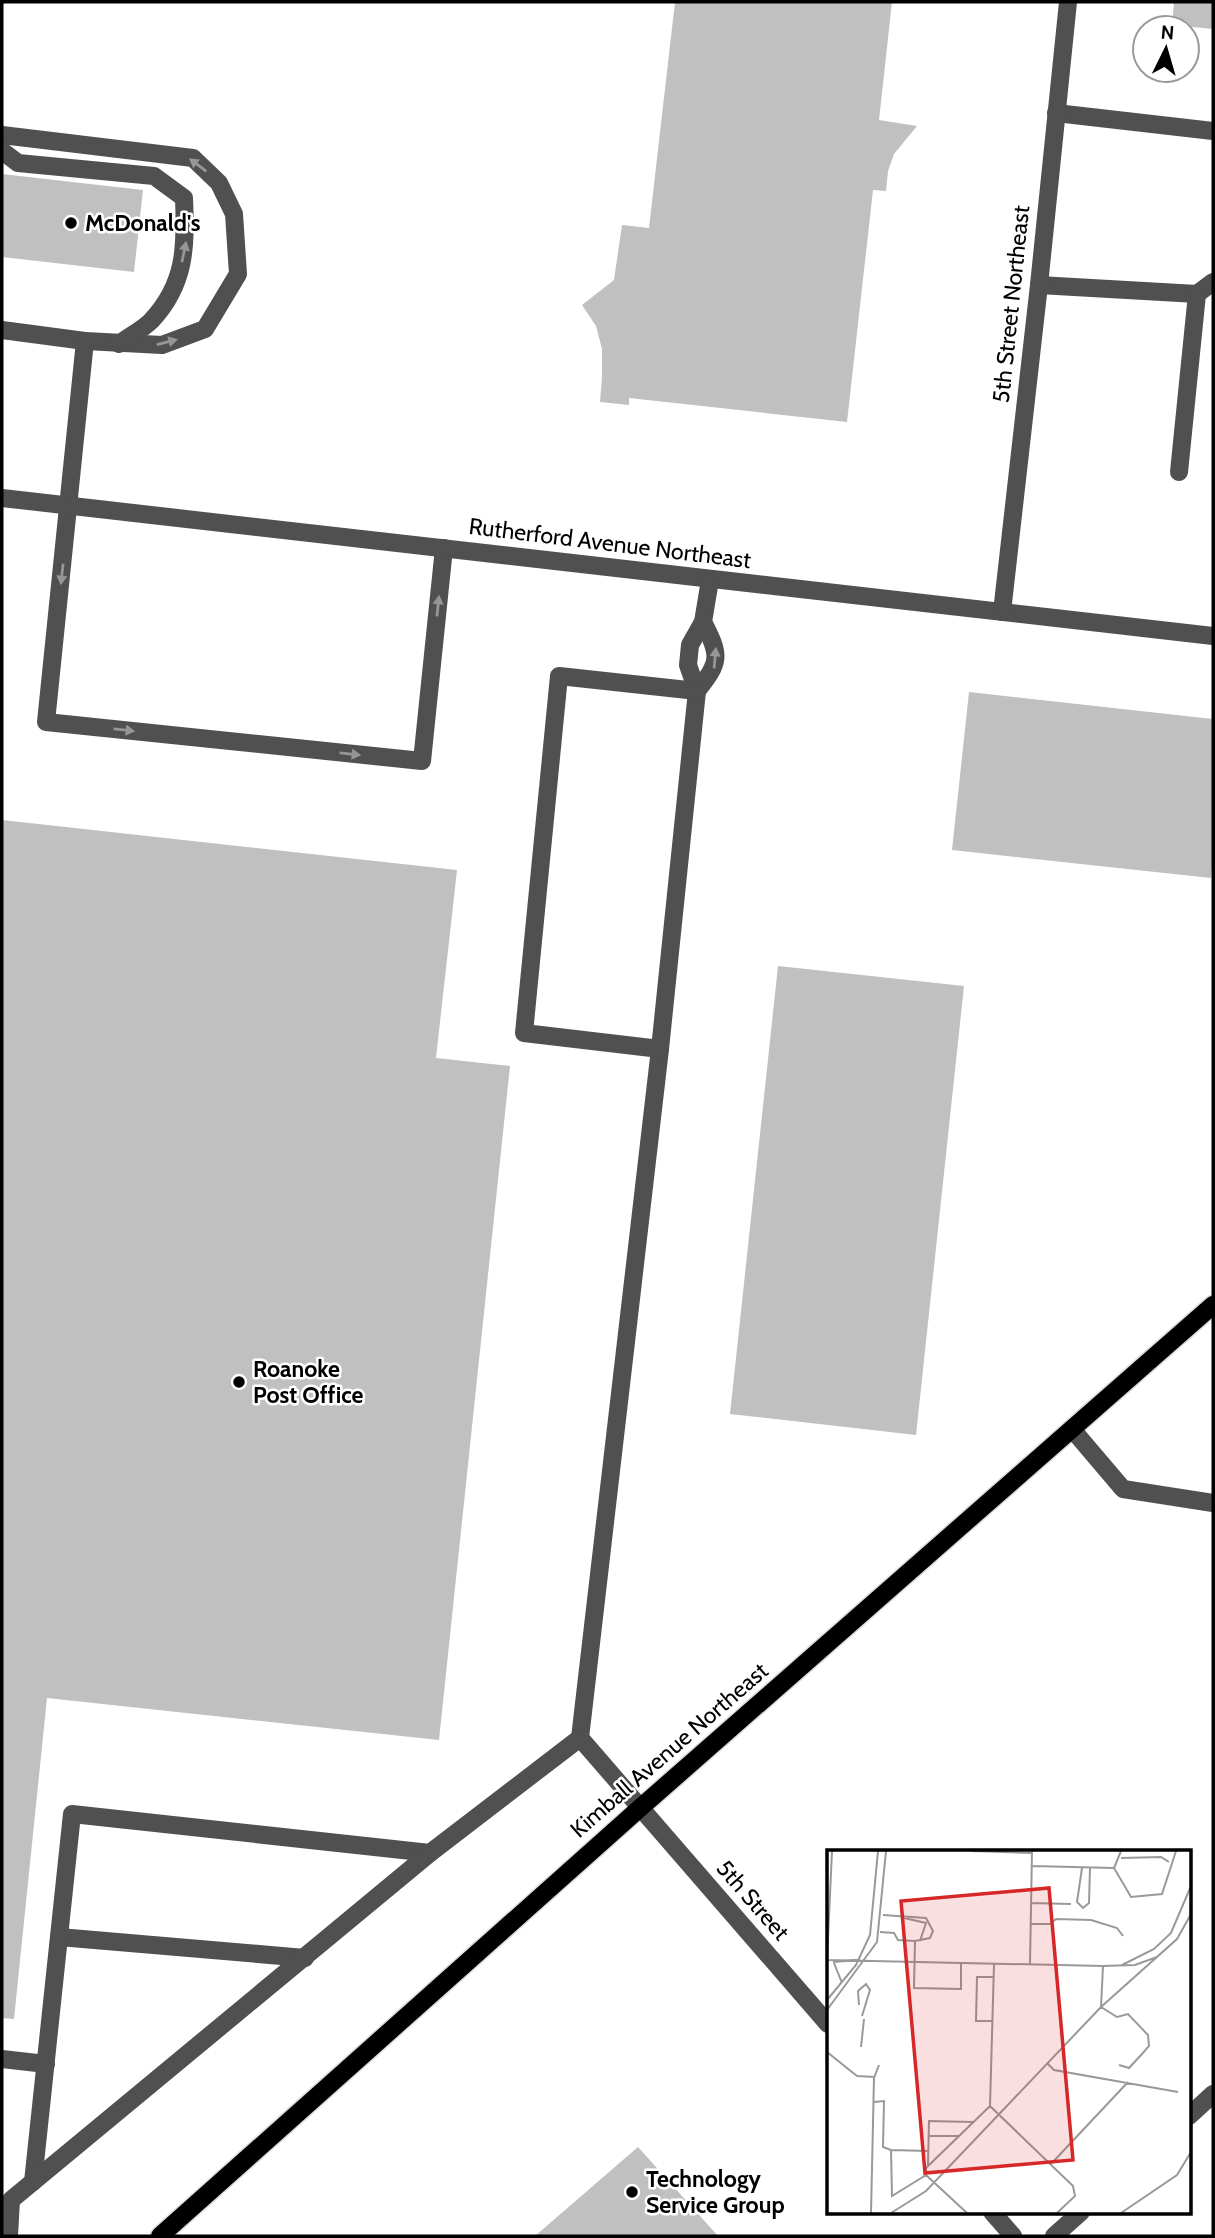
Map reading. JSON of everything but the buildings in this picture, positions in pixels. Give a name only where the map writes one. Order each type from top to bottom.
[{"type":"main road","name":"Kimball Avenue Northeast","points":[[160,2236],[640,1808],[1213,1305]]},
{"type":"street","name":"5th Street Northeast","points":[[1002,612],[1068,2]]},
{"type":"street","points":[[1056,113],[1213,131]]},
{"type":"street","points":[[2,135],[193,158],[219,183],[234,214],[238,274],[205,329],[162,345],[85,341],[2,330]]},
{"type":"street","points":[[2,151],[18,163],[154,176],[184,198],[186,241],[176,288],[150,322],[119,344]]},
{"type":"street","points":[[1039,285],[1197,294],[1213,282]]},
{"type":"street","points":[[1179,472],[1197,294]]},
{"type":"street","points":[[85,341],[46,722],[422,761],[444,548]]},
{"type":"street","name":"Rutherford Avenue Northeast","points":[[2,498],[1213,636]]},
{"type":"street","points":[[9,2236],[11,2200],[430,1853],[580,1738],[660,1049],[697,691],[688,665],[690,645],[704,622],[710,580]]},
{"type":"street","points":[[697,691],[714,670],[716,647],[704,622]]},
{"type":"street","points":[[660,1049],[524,1033],[559,676],[697,691]]},
{"type":"street","points":[[1072,1429],[1123,1489],[1213,1503]]},
{"type":"street","name":"5th Street","points":[[580,1738],[827,2023]]},
{"type":"street","points":[[33,2182],[72,1815],[430,1853]]},
{"type":"street","points":[[59,1937],[305,1958]]},
{"type":"street","points":[[2,2059],[46,2064]]},
{"type":"street","points":[[1190,2115],[1213,2094]]},
{"type":"street","points":[[994,2214],[1013,2236]]},
{"type":"street","points":[[1054,2236],[1079,2214]]},
{"type":"place","name":"McDonald's","points":[[71,223]]},
{"type":"place","name":"Roanoke Post Office","points":[[239,1382]]},
{"type":"place","name":"Technology Service Group","points":[[632,2192]]}]
